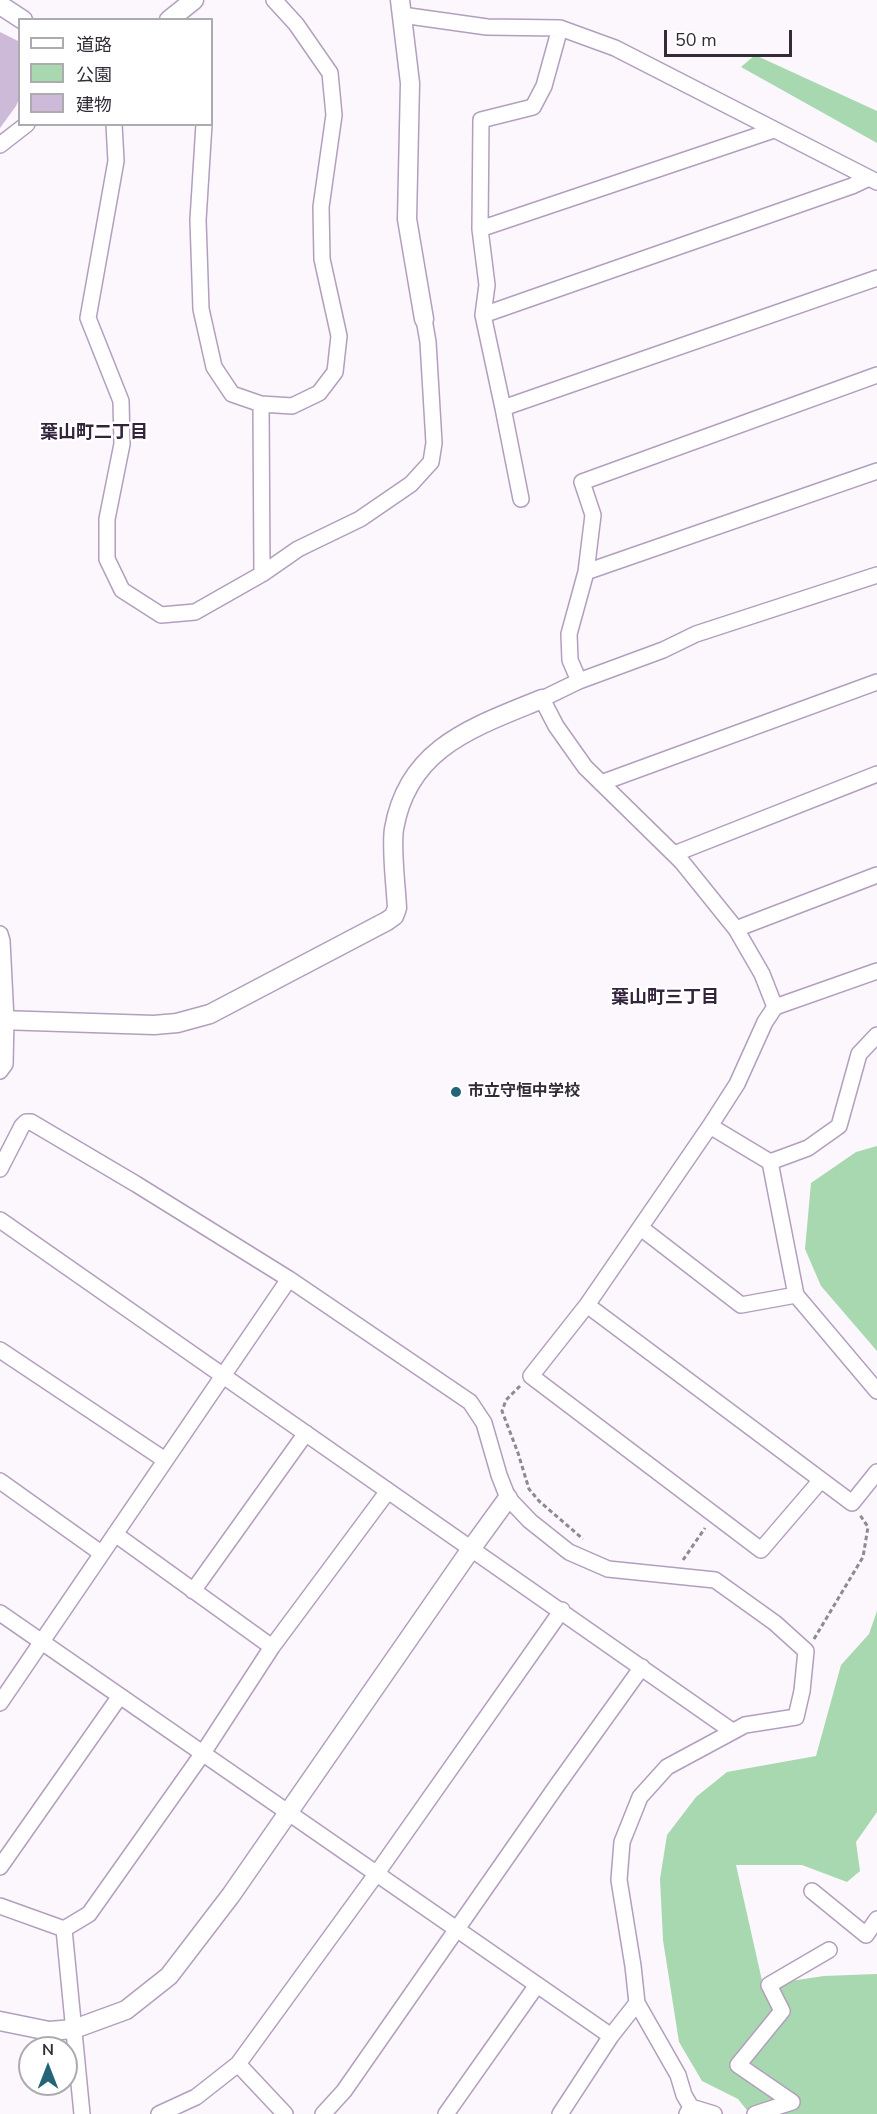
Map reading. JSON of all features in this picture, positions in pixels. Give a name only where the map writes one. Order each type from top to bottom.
[{"type":"street","points":[[172,18],[194,0]]},
{"type":"street","points":[[204,126],[198,220],[201,309],[214,367],[232,394],[261,404],[292,406],[319,393],[335,372],[339,336],[322,259],[321,207],[334,115],[330,73],[296,24],[274,0]]},
{"type":"street","points":[[0,5],[20,18]]},
{"type":"street","points":[[114,126],[116,161],[88,318],[121,401],[122,444],[107,519],[107,559],[122,590],[161,615],[195,612],[262,574],[298,549],[360,519],[411,484],[431,462],[434,443],[428,342],[407,219],[410,83],[401,8],[487,27],[561,28],[615,48],[873,180]]},
{"type":"street","points":[[521,499],[483,315],[488,285],[480,229],[481,120],[533,106],[544,86],[561,28]]},
{"type":"street","points":[[0,145],[24,126]]},
{"type":"street","points":[[480,229],[774,130]]},
{"type":"street","points":[[483,315],[873,180]]},
{"type":"street","points":[[503,408],[877,278]]},
{"type":"street","points":[[579,681],[570,660],[569,634],[586,572],[593,515],[582,482],[877,375]]},
{"type":"street","points":[[261,404],[262,574]]},
{"type":"street","points":[[586,572],[877,471]]},
{"type":"street","points":[[3,1020],[154,1025],[177,1023],[210,1014],[394,916],[397,908],[394,831],[404,793],[420,767],[453,739],[579,681],[663,650],[696,634],[877,574]]},
{"type":"street","points":[[601,783],[877,682]]},
{"type":"street","points":[[542,699],[576,756],[682,862],[736,929],[762,974],[775,1007]]},
{"type":"street","points":[[674,854],[877,774]]},
{"type":"street","points":[[736,929],[877,875]]},
{"type":"street","points":[[0,934],[5,1064],[0,1071]]},
{"type":"street","points":[[821,1480],[761,1550],[531,1376],[587,1305],[710,1126],[737,1084],[765,1022],[775,1007],[877,971]]},
{"type":"street","points":[[770,1162],[808,1148],[839,1126],[859,1054],[877,1035]]},
{"type":"street","points":[[0,1168],[22,1126],[26,1122],[31,1122],[136,1184],[289,1279],[470,1402],[484,1423],[508,1498],[530,1521],[568,1552],[608,1569],[715,1580],[775,1623],[806,1651],[802,1691],[796,1717],[746,1725],[667,1767],[640,1797],[622,1842],[619,1880],[637,2003],[678,2075],[689,2110],[714,2114]]},
{"type":"street","points":[[710,1126],[770,1162],[796,1295],[877,1391]]},
{"type":"street","points":[[0,1220],[562,1610],[732,1731]]},
{"type":"street","points":[[641,1228],[741,1305],[796,1295]]},
{"type":"street","points":[[0,1703],[289,1279]]},
{"type":"street","points":[[587,1305],[852,1503],[877,1472]]},
{"type":"street","points":[[0,1350],[165,1460]]},
{"type":"street","points":[[193,1591],[306,1433]]},
{"type":"street","points":[[0,1481],[101,1553]]},
{"type":"street","points":[[64,1929],[89,1914],[203,1753],[272,1647],[388,1491]]},
{"type":"street","points":[[0,2021],[48,2031],[74,2030],[126,2010],[169,1976],[231,1895],[508,1498]]},
{"type":"street","points":[[115,1534],[272,1647]]},
{"type":"street","points":[[159,2114],[196,2097],[238,2064],[377,1874],[562,1610]]},
{"type":"street","points":[[0,1612],[612,2036]]},
{"type":"street","points":[[323,2114],[344,2091],[642,1667]]},
{"type":"street","points":[[0,1867],[120,1696]]},
{"type":"street","points":[[812,1891],[872,1940],[877,1919]]},
{"type":"street","points":[[0,1906],[64,1929]]},
{"type":"street","points":[[64,1929],[82,2114]]},
{"type":"street","points":[[758,2114],[792,2102],[738,2065],[782,2011],[769,1985],[829,1950]]},
{"type":"street","points":[[446,2114],[537,1984]]},
{"type":"street","points":[[560,2114],[637,2003]]},
{"type":"street","points":[[238,2064],[285,2114]]},
{"type":"path","points":[[531,1376],[506,1400],[502,1411],[504,1419],[529,1489],[584,1540]]},
{"type":"path","points":[[806,1651],[863,1557],[868,1527],[852,1503]]},
{"type":"path","points":[[677,1561],[684,1560],[714,1514]]},
{"type":"green space","points":[[755,55],[877,111],[877,143],[741,67]]},
{"type":"green space","points":[[877,1146],[877,1351],[821,1286],[805,1249],[811,1183],[856,1152]]},
{"type":"green space","points":[[877,1611],[877,1812],[856,1842],[860,1871],[847,1882],[802,1865],[736,1865],[763,1985],[824,1976],[877,1974],[877,2114],[750,2114],[738,2099],[702,2081],[679,2042],[663,1940],[660,1879],[667,1835],[696,1797],[727,1772],[816,1756],[841,1665],[869,1634]]},
{"type":"building","points":[[0,32],[18,41],[18,102],[0,128]]},
{"type":"place","name":"市立守恒中学校","points":[[456,1092]]},
{"type":"district","name":"葉山町二丁目","points":[[94,434]]},
{"type":"district","name":"葉山町三丁目","points":[[665,999]]}]
